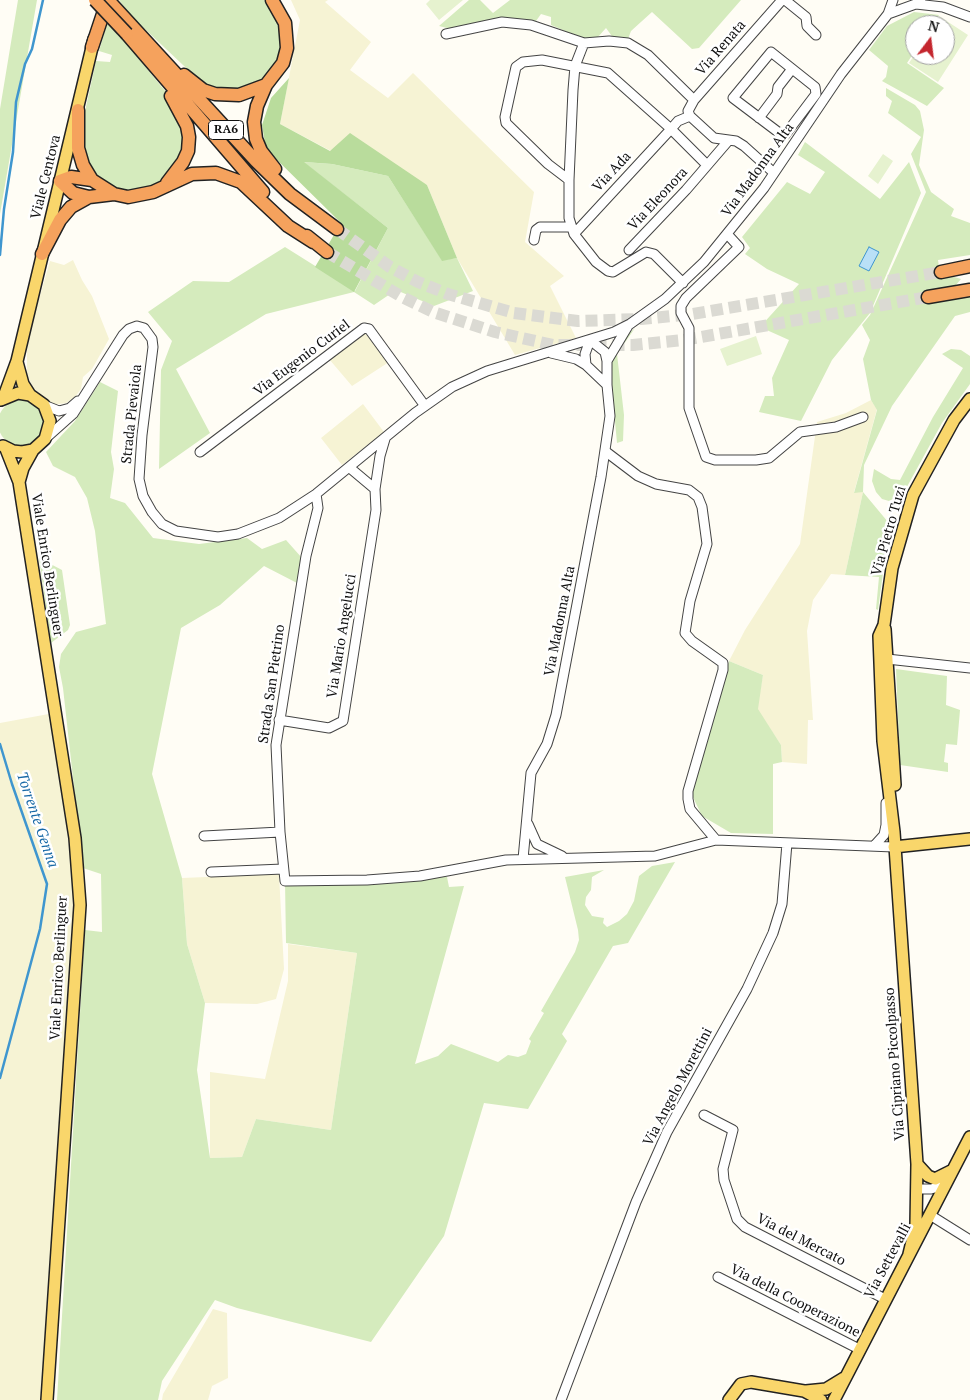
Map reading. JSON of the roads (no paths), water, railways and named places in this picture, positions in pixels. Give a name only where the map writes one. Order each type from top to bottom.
[{"type":"highway","name":"RA6","points":[[95,0],[290,194],[332,226],[266,160],[261,151],[256,139],[254,122],[257,106],[266,85]]},
{"type":"highway","name":"RA6","points":[[107,0],[131,34],[248,176],[313,242],[327,252]]},
{"type":"highway","points":[[92,47],[107,0]]},
{"type":"highway","points":[[131,34],[152,41],[189,80],[203,90],[215,94],[239,95],[266,85],[283,63],[287,48],[285,22],[272,0]]},
{"type":"highway","points":[[131,34],[142,58],[179,108],[187,126],[188,150],[184,162],[164,186]]},
{"type":"highway","points":[[78,110],[78,148],[83,165],[92,180]]},
{"type":"highway","points":[[60,181],[73,193],[89,197],[114,194],[142,196],[192,174],[216,173],[229,176],[255,194],[288,226],[313,242]]},
{"type":"highway","points":[[60,181],[80,176],[92,180],[114,194]]},
{"type":"highway","points":[[42,254],[60,220],[70,207],[89,197]]},
{"type":"highway","points":[[941,272],[970,266]]},
{"type":"highway","points":[[928,298],[970,290]]},
{"type":"main road","name":"Viale Centova","points":[[1,401],[17,361],[78,110],[101,0]]},
{"type":"main road","name":"Viale Centova","points":[[17,361],[23,384],[30,395]]},
{"type":"main road","points":[[1,401],[18,393],[30,395],[44,404],[50,422],[45,439],[33,450],[22,468],[19,482]]},
{"type":"main road","name":"Via Pietro Tuzi","points":[[894,847],[896,827],[884,625],[892,568],[913,495],[954,420],[970,399]]},
{"type":"main road","points":[[3,446],[22,452],[33,450]]},
{"type":"main road","name":"Viale Enrico Berlinguer","points":[[3,446],[19,482],[75,838],[80,905],[47,1400]]},
{"type":"main road","name":"Via Pietro Tuzi","points":[[884,625],[879,636],[879,649],[887,789],[896,827]]},
{"type":"main road","points":[[896,827],[904,838],[922,844]]},
{"type":"main road","points":[[894,847],[970,839]]},
{"type":"main road","points":[[897,871],[903,853],[922,844]]},
{"type":"main road","name":"Via Cipriano Piccolpasso","points":[[894,847],[918,1164],[915,1231],[909,1254]]},
{"type":"main road","name":"Via Settevalli","points":[[834,1400],[970,1137]]},
{"type":"main road","points":[[918,1164],[928,1176],[935,1179],[951,1171]]},
{"type":"main road","points":[[729,1400],[741,1384],[751,1382],[804,1391],[826,1389],[844,1378]]},
{"type":"main road","points":[[804,1391],[821,1400]]},
{"type":"street","name":"Via Renata","points":[[690,116],[688,111],[694,100],[784,0],[806,17],[807,26],[816,35]]},
{"type":"street","name":"Via Madonna Alta","points":[[316,494],[425,406],[452,387],[472,377],[590,340],[630,324],[665,299],[684,283],[728,235],[808,125],[841,74],[888,14],[894,0],[900,6],[915,4]]},
{"type":"street","points":[[934,0],[943,7]]},
{"type":"street","points":[[915,4],[943,7],[970,17]]},
{"type":"street","name":"Via Madonna Alta","points":[[888,14],[915,4]]},
{"type":"street","points":[[446,34],[502,22],[531,25],[551,30],[584,43],[608,41],[628,43],[639,48],[694,100]]},
{"type":"street","points":[[584,43],[575,66],[569,180],[570,218],[573,230],[582,246],[608,272],[613,272],[646,252],[654,254],[684,283]]},
{"type":"street","points":[[771,52],[814,87],[816,94],[799,117],[785,135],[782,135],[733,98],[771,52]]},
{"type":"street","name":"Via Eleonora","points":[[569,180],[548,164],[506,123],[505,116],[516,67],[523,62],[542,60],[608,73],[670,129],[707,166]]},
{"type":"street","points":[[759,118],[777,94],[778,87],[792,69]]},
{"type":"street","points":[[690,116],[714,138],[736,141],[744,146],[774,173]]},
{"type":"street","name":"Via Ada","points":[[573,230],[678,121],[690,116]]},
{"type":"street","points":[[799,117],[808,125]]},
{"type":"street","name":"Via Eleonora","points":[[629,250],[729,140]]},
{"type":"street","points":[[534,240],[536,230],[540,227],[573,230]]},
{"type":"street","points":[[728,235],[739,247],[686,298],[681,306],[681,313],[689,328],[689,408],[706,457],[715,460],[756,460],[769,458],[800,432],[836,427],[863,417]]},
{"type":"street","name":"Via Madonna Alta","points":[[523,859],[532,773],[547,744],[556,715],[605,451],[610,416],[606,385],[607,361],[630,324]]},
{"type":"street","name":"Strada Pievaiola","points":[[45,439],[73,414],[80,400],[123,335],[129,329],[138,326],[144,328],[152,338],[142,435],[140,480],[144,496],[152,512],[162,524],[176,531],[198,536],[218,537],[238,534],[279,518],[316,494]]},
{"type":"street","name":"Via Eugenio Curiel","points":[[200,452],[364,328],[369,329],[425,406]]},
{"type":"street","points":[[586,365],[585,354],[590,340],[605,352],[607,361]]},
{"type":"street","points":[[548,352],[576,359],[586,365],[606,385]]},
{"type":"street","points":[[44,404],[59,410],[70,408],[80,400]]},
{"type":"street","name":"Via Mario Angelucci","points":[[279,720],[329,728],[343,721],[356,623],[376,510],[375,490],[378,468],[386,437]]},
{"type":"street","points":[[605,451],[638,476],[656,484],[689,490],[698,497],[702,507],[706,544],[689,608],[685,633],[692,642],[723,663],[688,791],[688,799],[690,808],[716,840]]},
{"type":"street","points":[[364,456],[375,462],[378,468]]},
{"type":"street","points":[[350,468],[375,490]]},
{"type":"street","name":"Strada San Pietrino","points":[[316,494],[318,508],[306,556],[276,745],[280,832],[285,881],[367,880],[420,876],[523,859]]},
{"type":"street","points":[[887,659],[970,668]]},
{"type":"street","points":[[874,846],[884,835],[887,789]]},
{"type":"street","points":[[527,818],[529,829],[537,844],[554,854],[569,858]]},
{"type":"street","points":[[204,836],[280,832]]},
{"type":"street","points":[[523,859],[655,856],[716,840],[894,847]]},
{"type":"street","name":"Via Angelo Morettini","points":[[561,1400],[636,1202],[667,1132],[747,989],[768,945],[782,904],[787,843]]},
{"type":"street","points":[[211,872],[283,869]]},
{"type":"street","name":"Via del Mercato","points":[[704,1115],[733,1130],[723,1175],[737,1219],[745,1227],[885,1299]]},
{"type":"street","points":[[917,1189],[931,1189],[945,1185]]},
{"type":"street","points":[[916,1214],[920,1218],[929,1218],[970,1240]]},
{"type":"street","name":"Via della Cooperazione","points":[[718,1277],[859,1349]]},
{"type":"water","points":[[869,247],[879,252],[869,271],[859,266]]},
{"type":"waterway","name":"Torrente Genna","points":[[0,255],[4,209],[13,152],[16,102],[25,64],[32,49],[43,0]]},
{"type":"waterway","name":"Torrente Genna","points":[[0,744],[47,884],[40,929],[0,1078]]},
{"type":"tunnel","points":[[337,229],[390,267],[418,282],[448,294],[514,313],[578,321],[641,319],[693,314],[941,272]]},
{"type":"tunnel","points":[[327,252],[402,297],[433,312],[495,332],[553,345],[633,345],[684,340],[928,297]]}]
